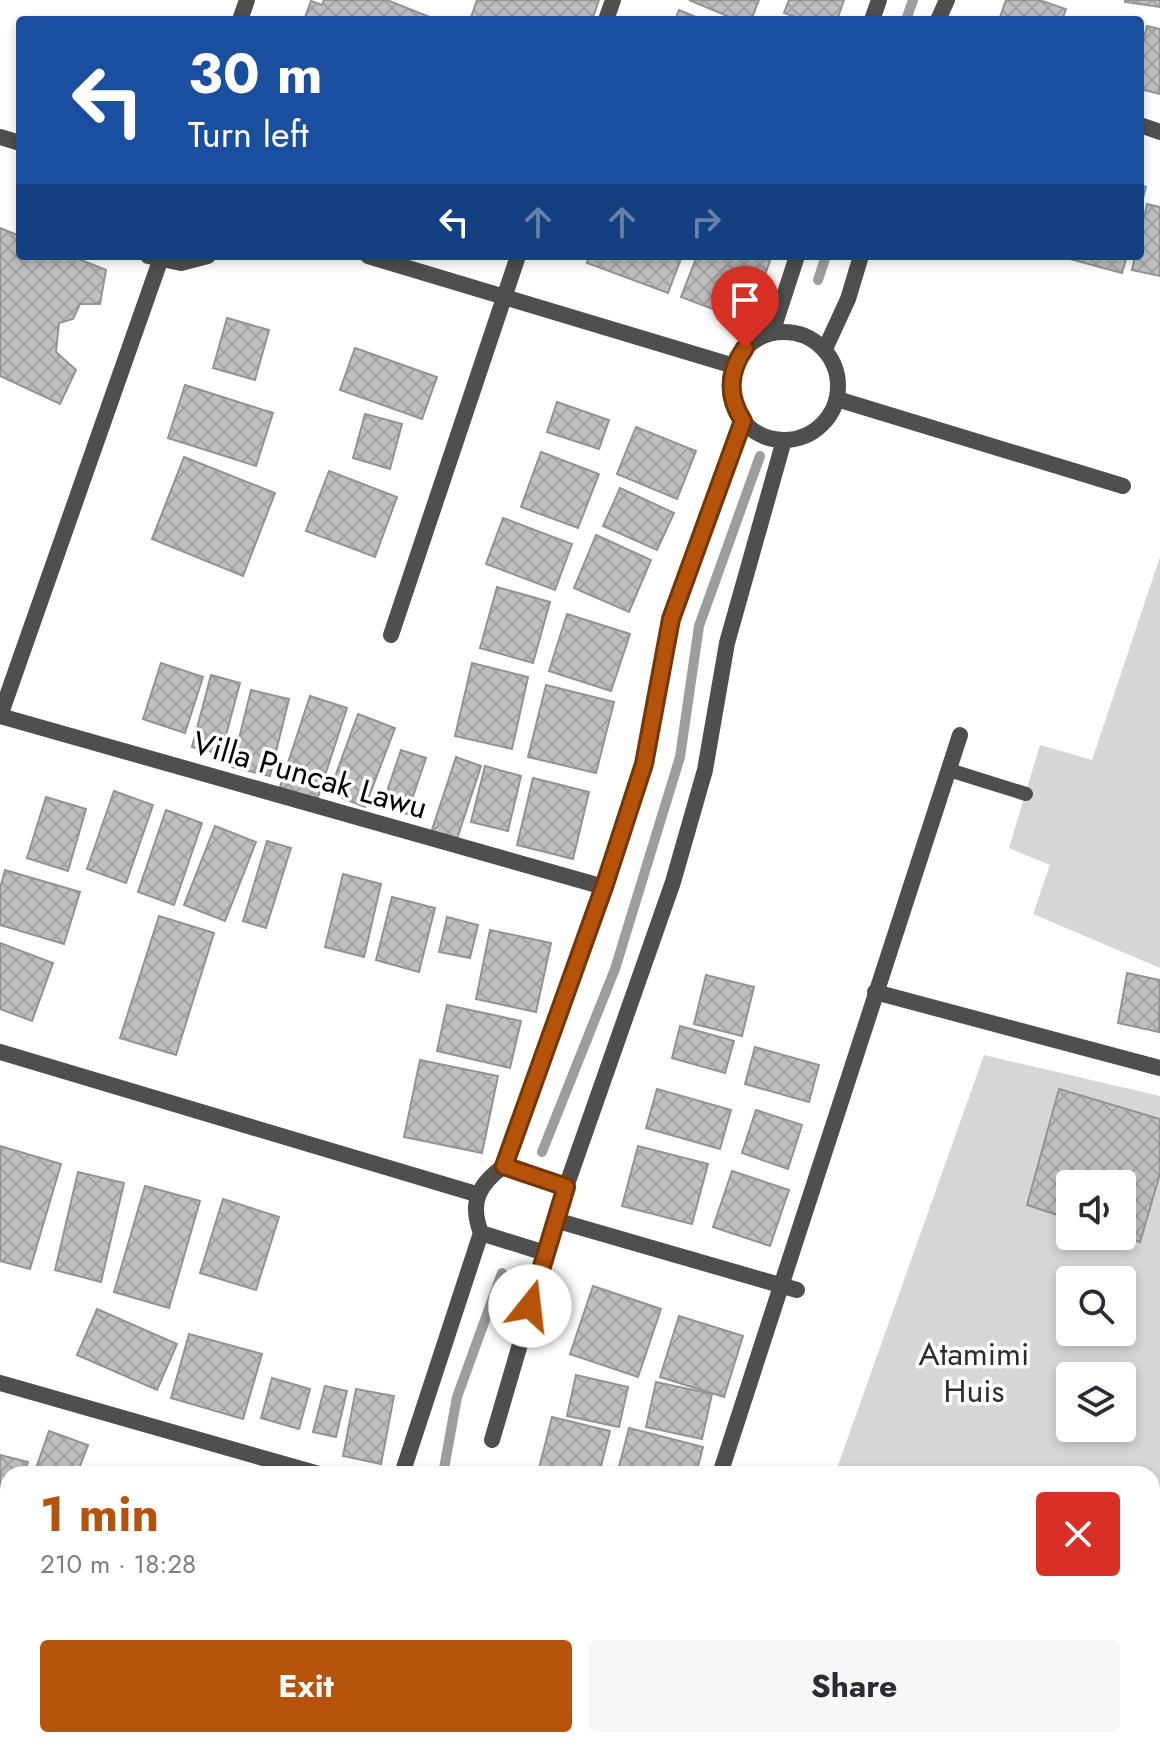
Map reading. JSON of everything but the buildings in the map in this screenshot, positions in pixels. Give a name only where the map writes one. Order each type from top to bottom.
[{"type":"street","points":[[0,716],[154,260]]},
{"type":"street","points":[[161,260],[181,263],[193,260]]},
{"type":"street","points":[[380,260],[502,299],[734,366]]},
{"type":"street","points":[[391,635],[517,260]]},
{"type":"street","points":[[772,333],[796,260]]},
{"type":"street","points":[[825,349],[848,299],[860,260]]},
{"type":"street","points":[[772,333],[800,334],[825,349],[837,373],[837,399],[823,424],[798,439],[769,438],[743,421],[731,395],[734,366],[745,348],[772,333]]},
{"type":"street","points":[[837,399],[1123,486]]},
{"type":"street","points":[[405,1466],[481,1233],[477,1222],[476,1194],[482,1184],[504,1166],[604,887],[644,764],[671,619],[743,421]]},
{"type":"street","points":[[492,1440],[555,1220],[673,882],[705,770],[727,643],[784,440]]},
{"type":"street","name":"Villa Puncak Lawu","points":[[0,716],[604,887]]},
{"type":"street","points":[[722,1466],[779,1284],[960,735]]},
{"type":"street","points":[[875,992],[1160,1068]]},
{"type":"street","points":[[0,1052],[476,1194]]},
{"type":"street","points":[[504,1166],[566,1187]]},
{"type":"street","points":[[555,1220],[797,1290]]},
{"type":"street","points":[[481,1233],[545,1253]]},
{"type":"street","points":[[0,1383],[291,1466]]},
{"type":"lane","points":[[949,770],[1026,794]]},
{"type":"green space","points":[[1160,557],[1160,968],[1033,914],[1050,865],[1009,848],[1040,745],[1092,760]]},
{"type":"green space","name":"Atamimi Huis","points":[[984,1055],[1160,1096],[1160,1466],[838,1466]]},
{"type":"waterway","points":[[907,16],[913,0]]},
{"type":"waterway","points":[[818,280],[825,260]]},
{"type":"waterway","points":[[542,1152],[615,969],[680,757],[699,626],[760,456]]},
{"type":"waterway","points":[[444,1466],[457,1397],[502,1273]]},
{"type":"route","points":[[530,1306],[566,1187],[504,1166],[604,887],[644,764],[671,619],[743,421],[735,409],[731,380],[734,366],[745,348]]}]
